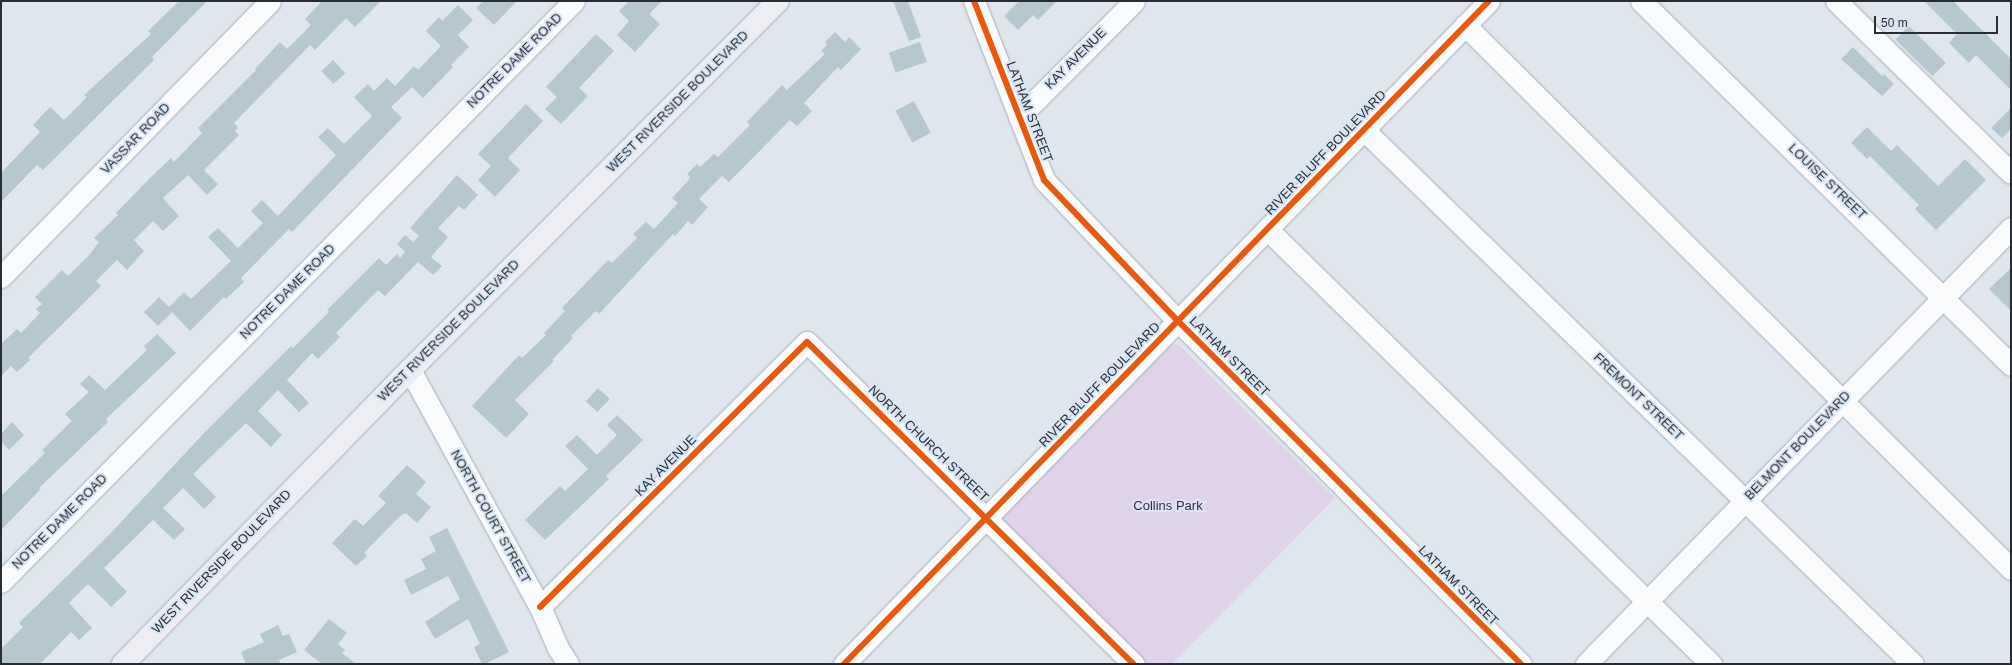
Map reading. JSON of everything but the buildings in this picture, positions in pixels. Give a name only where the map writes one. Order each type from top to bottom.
[{"type":"main road","name":"WEST RIVERSIDE BOULEVARD","points":[[123,664],[410,370],[778,1]]},
{"type":"street","name":"VASSAR ROAD","points":[[1,277],[270,1]]},
{"type":"street","name":"NOTRE DAME ROAD","points":[[1,582],[574,1]]},
{"type":"street","name":"LATHAM STREET","points":[[974,1],[1044,180],[1178,321],[1521,664]]},
{"type":"street","name":"KAY AVENUE","points":[[1019,117],[1134,1]]},
{"type":"street","name":"RIVER BLUFF BOULEVARD","points":[[844,664],[1489,1]]},
{"type":"street","name":"LOUISE STREET","points":[[1641,1],[1944,297],[2011,365]]},
{"type":"street","points":[[1836,1],[2011,173]]},
{"type":"street","points":[[1465,26],[2011,569]]},
{"type":"street","name":"FREMONT STREET","points":[[1364,130],[1913,664]]},
{"type":"street","name":"BELMONT BOULEVARD","points":[[1586,664],[2011,228]]},
{"type":"street","points":[[1267,229],[1711,664]]},
{"type":"street","name":"KAY AVENUE","points":[[540,607],[808,342]]},
{"type":"street","name":"NORTH CHURCH STREET","points":[[808,342],[987,517],[1134,664]]},
{"type":"street","name":"NORTH COURT STREET","points":[[410,370],[540,607],[558,648],[568,664]]},
{"type":"green space","name":"Collins Park","points":[[1169,344],[1179,345],[1335,498],[1172,664],[1138,664],[999,519]]},
{"type":"cycle path","points":[[974,1],[1044,180],[1178,321],[1521,664]]},
{"type":"cycle path","points":[[844,664],[1489,1]]},
{"type":"cycle path","points":[[540,607],[807,342],[1134,664]]}]
